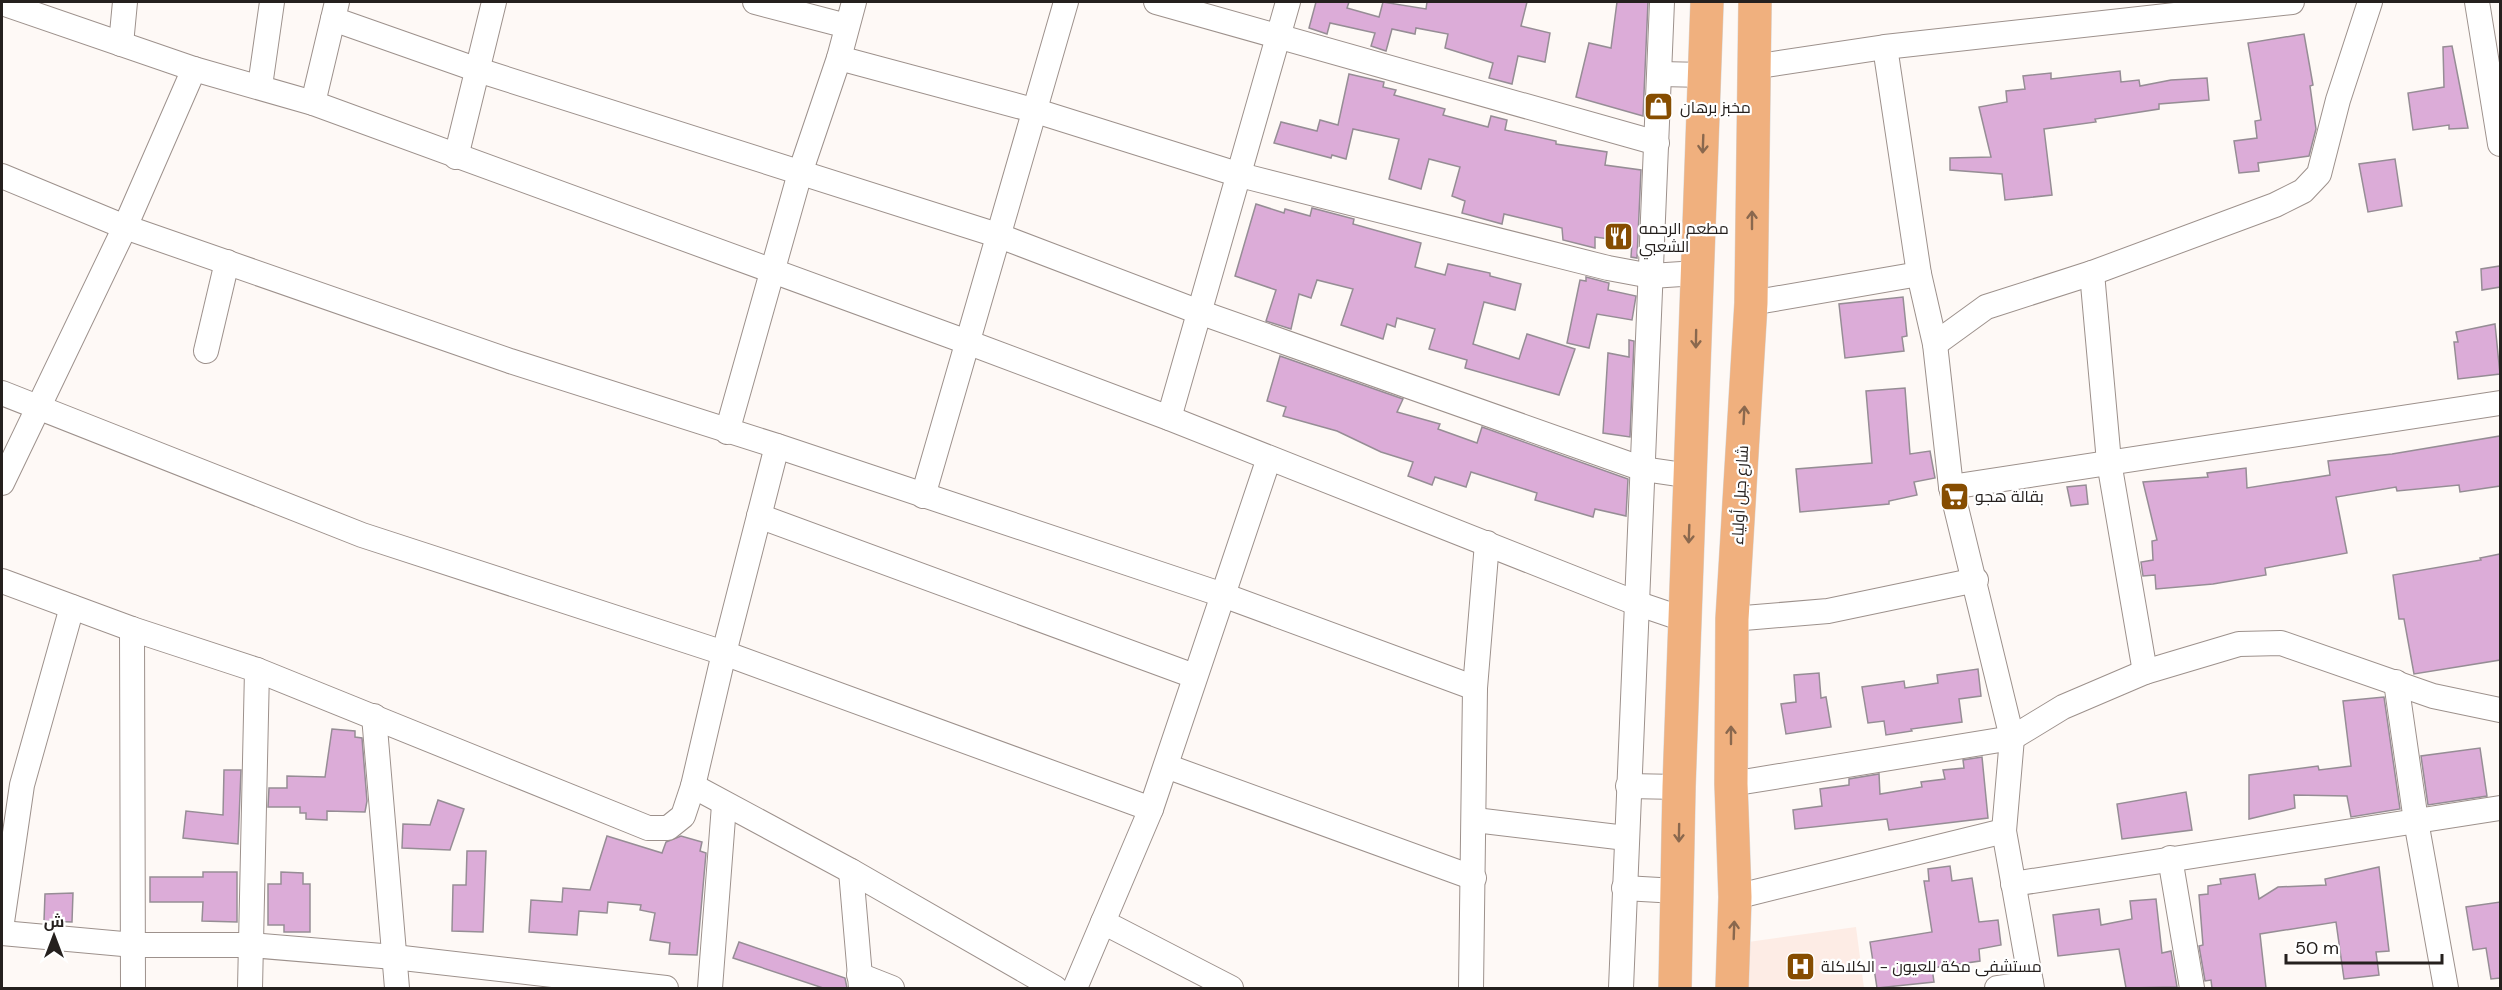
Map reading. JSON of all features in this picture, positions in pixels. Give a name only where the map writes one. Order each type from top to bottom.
[{"type":"main road","points":[[1676,988],[1679,787],[1707,2]]},
{"type":"main road","name":"شارع جبل أولياء","points":[[1732,988],[1736,897],[1731,784],[1732,619],[1751,303],[1755,2]]},
{"type":"street","points":[[121,44],[125,2]]},
{"type":"street","points":[[260,86],[272,2]]},
{"type":"street","points":[[456,157],[494,2]]},
{"type":"street","points":[[755,2],[847,26]]},
{"type":"street","points":[[727,432],[800,173],[839,58],[854,2]]},
{"type":"street","points":[[922,496],[1066,2]]},
{"type":"street","points":[[1156,2],[1657,143]]},
{"type":"street","points":[[1169,418],[1288,2]]},
{"type":"street","points":[[1621,988],[1635,603],[1643,469],[1662,2]]},
{"type":"street","points":[[1753,68],[1885,47],[2292,2]]},
{"type":"street","points":[[1935,344],[1986,307],[2092,273],[2275,205],[2303,191],[2314,182],[2323,162],[2338,100],[2370,2]]},
{"type":"street","points":[[2477,2],[2498,116],[2500,144]]},
{"type":"street","points":[[2,3],[194,69],[260,86],[314,104],[967,342],[1169,418],[1635,603],[1686,620]]},
{"type":"street","points":[[314,104],[335,10],[478,70],[997,235],[1199,312],[1643,469],[1690,476]]},
{"type":"street","points":[[1885,47],[1919,274],[1935,344],[1951,487],[1976,580],[2012,738],[2004,831],[2032,986],[1997,988]]},
{"type":"street","points":[[839,58],[1033,110],[1240,175],[1608,268],[1651,276],[1697,273]]},
{"type":"street","points":[[2,483],[125,226],[194,69]]},
{"type":"street","points":[[1660,74],[1705,75]]},
{"type":"street","points":[[2,176],[125,226],[510,361],[727,432],[777,446],[1223,595],[1475,688]]},
{"type":"street","points":[[206,351],[227,262]]},
{"type":"street","points":[[2092,273],[2109,462],[2145,672]]},
{"type":"street","points":[[1751,303],[1919,274]]},
{"type":"street","points":[[2,393],[362,535],[724,653],[1150,809]]},
{"type":"street","points":[[1951,487],[2500,402]]},
{"type":"street","points":[[2,581],[132,629],[257,670],[648,828],[668,828],[683,816],[693,786],[724,653],[777,446]]},
{"type":"street","points":[[1075,988],[1166,766],[1194,676],[1269,458]]},
{"type":"street","points":[[759,516],[1194,676]]},
{"type":"street","points":[[1471,988],[1475,688],[1487,543]]},
{"type":"street","points":[[1732,619],[1828,611],[1976,580]]},
{"type":"street","points":[[2,922],[22,785],[72,607]]},
{"type":"street","points":[[132,629],[133,988]]},
{"type":"street","points":[[1731,784],[2012,738],[2063,707],[2145,672],[2208,651],[2258,642],[2281,643],[2454,702],[2500,710]]},
{"type":"street","points":[[250,988],[257,670]]},
{"type":"street","points":[[2396,682],[2416,821],[2446,988]]},
{"type":"street","points":[[374,716],[397,988]]},
{"type":"street","points":[[1166,766],[1474,878]]},
{"type":"street","points":[[693,786],[724,805],[851,871],[1055,988]]},
{"type":"street","points":[[1628,786],[1679,787]]},
{"type":"street","points":[[710,988],[724,805]]},
{"type":"street","points":[[2013,884],[2500,808]]},
{"type":"street","points":[[1474,820],[1626,838]]},
{"type":"street","points":[[1736,897],[2004,831]]},
{"type":"street","points":[[2170,858],[2192,988]]},
{"type":"street","points":[[851,871],[860,982],[892,988]]},
{"type":"street","points":[[1624,888],[1677,891]]},
{"type":"street","points":[[1103,922],[1231,988]]},
{"type":"street","points":[[2,933],[134,945],[250,945],[394,957],[604,985],[666,988]]},
{"type":"shaded area","name":"مستشفى مكة للعيون - الكلاكلة","points":[[1856,927],[1864,988],[1738,988],[1741,943]]},
{"type":"building","points":[[1316,2],[1349,2],[1347,8],[1379,17],[1383,2],[1426,9],[1427,2],[1527,2],[1521,26],[1550,33],[1545,62],[1518,56],[1512,84],[1489,78],[1493,63],[1445,48],[1448,34],[1416,28],[1415,34],[1392,29],[1386,51],[1371,46],[1375,33],[1330,23],[1327,34],[1309,28]]},
{"type":"building","points":[[1617,2],[1648,2],[1643,116],[1576,97],[1589,43],[1611,48]]},
{"type":"building","points":[[2304,34],[2313,85],[2310,86],[2316,129],[2309,156],[2258,163],[2259,171],[2239,173],[2234,141],[2257,138],[2255,121],[2261,120],[2248,43]]},
{"type":"building","points":[[2452,46],[2468,128],[2449,129],[2449,125],[2413,130],[2408,93],[2444,87],[2443,47]]},
{"type":"building","points":[[2120,71],[2121,82],[2139,80],[2140,86],[2171,80],[2207,78],[2209,100],[2159,104],[2159,109],[2095,119],[2096,122],[2044,129],[2052,195],[2005,200],[2002,174],[1950,170],[1950,158],[1991,157],[1979,107],[2007,102],[2006,91],[2025,89],[2023,76],[2051,73],[2051,79]]},
{"type":"building","points":[[1349,74],[1384,82],[1383,87],[1396,90],[1394,95],[1445,109],[1443,115],[1488,127],[1491,116],[1507,120],[1505,130],[1556,141],[1556,144],[1607,152],[1605,165],[1641,170],[1637,258],[1631,257],[1632,242],[1595,237],[1595,248],[1563,240],[1562,228],[1504,214],[1502,224],[1462,213],[1465,201],[1452,196],[1460,167],[1429,159],[1421,189],[1389,179],[1399,139],[1353,129],[1346,159],[1332,155],[1331,158],[1274,143],[1281,122],[1317,131],[1320,120],[1338,125]]},
{"type":"building","points":[[2395,159],[2402,206],[2368,212],[2359,164]]},
{"type":"building","points":[[1256,204],[1284,213],[1285,209],[1310,216],[1312,208],[1354,219],[1353,224],[1421,243],[1415,267],[1445,275],[1448,264],[1490,273],[1490,276],[1521,284],[1515,310],[1484,302],[1473,344],[1519,359],[1527,334],[1575,349],[1559,395],[1465,368],[1467,360],[1429,349],[1435,329],[1397,318],[1395,327],[1387,324],[1383,339],[1341,325],[1353,289],[1317,280],[1311,298],[1299,294],[1291,329],[1266,321],[1276,290],[1235,276]]},
{"type":"building","points":[[2500,266],[2500,287],[2482,290],[2481,269]]},
{"type":"building","points":[[1586,277],[1609,283],[1608,290],[1636,296],[1632,320],[1597,314],[1589,348],[1567,343],[1580,280],[1586,281]]},
{"type":"building","points":[[1903,297],[1907,336],[1902,337],[1904,351],[1845,358],[1839,304]]},
{"type":"building","points":[[2495,324],[2500,374],[2458,379],[2454,342],[2458,342],[2456,332]]},
{"type":"building","points":[[1629,340],[1634,341],[1630,437],[1603,433],[1608,353],[1629,357]]},
{"type":"building","points":[[1280,356],[1403,399],[1397,412],[1440,424],[1438,429],[1477,443],[1482,427],[1628,479],[1626,516],[1595,509],[1593,517],[1535,500],[1537,493],[1471,472],[1466,487],[1435,477],[1432,485],[1408,476],[1413,462],[1381,452],[1337,431],[1283,416],[1286,407],[1267,401]]},
{"type":"building","points":[[1905,388],[1910,454],[1930,451],[1935,478],[1914,482],[1917,495],[1889,501],[1889,504],[1800,512],[1796,469],[1872,463],[1866,391]]},
{"type":"building","points":[[2500,436],[2500,486],[2460,492],[2459,485],[2397,491],[2396,487],[2336,497],[2347,553],[2265,568],[2266,575],[2213,584],[2156,589],[2155,575],[2143,576],[2141,562],[2153,560],[2152,541],[2157,540],[2143,482],[2208,477],[2207,473],[2246,468],[2247,488],[2330,475],[2328,461],[2392,454]]},
{"type":"building","points":[[2086,485],[2088,504],[2071,506],[2067,487]]},
{"type":"building","points":[[2500,554],[2500,660],[2414,674],[2404,619],[2399,619],[2393,575],[2481,560],[2480,558]]},
{"type":"building","points":[[1978,669],[1981,696],[1959,699],[1962,722],[1886,735],[1884,721],[1868,723],[1862,687],[1904,681],[1905,688],[1938,683],[1937,675]]},
{"type":"building","points":[[1819,673],[1821,698],[1826,697],[1831,727],[1786,734],[1781,704],[1796,702],[1794,675]]},
{"type":"building","points":[[2384,697],[2400,809],[2351,817],[2347,796],[2294,795],[2295,808],[2249,819],[2249,775],[2318,766],[2319,770],[2351,766],[2343,701]]},
{"type":"building","points":[[332,729],[355,731],[355,737],[362,738],[367,801],[365,812],[327,811],[327,820],[306,819],[306,813],[300,813],[300,807],[268,807],[269,788],[287,788],[287,776],[325,777]]},
{"type":"building","points":[[2480,748],[2487,796],[2428,805],[2421,756]]},
{"type":"building","points":[[1982,757],[1988,818],[1889,830],[1887,819],[1795,829],[1793,810],[1822,806],[1820,789],[1849,785],[1849,779],[1879,774],[1880,794],[1922,787],[1921,782],[1945,779],[1943,770],[1964,768],[1963,760]]},
{"type":"building","points":[[224,770],[241,770],[238,844],[183,838],[186,811],[223,815]]},
{"type":"building","points":[[2186,792],[2192,830],[2122,839],[2117,804]]},
{"type":"building","points":[[438,800],[464,809],[450,850],[402,848],[403,824],[430,825]]},
{"type":"building","points":[[607,836],[662,853],[666,842],[681,836],[702,842],[700,851],[706,853],[697,955],[669,954],[670,943],[650,940],[655,913],[640,910],[641,905],[608,902],[607,913],[579,911],[577,935],[529,932],[531,900],[562,902],[563,888],[590,890]]},
{"type":"building","points":[[467,851],[486,851],[483,932],[452,931],[453,885],[466,885]]},
{"type":"building","points":[[1950,866],[1952,881],[1972,878],[1979,922],[1998,920],[2001,945],[1979,949],[1980,961],[1932,968],[1934,982],[1877,988],[1870,942],[1932,932],[1924,881],[1929,881],[1928,869]]},
{"type":"building","points":[[2379,867],[2389,951],[2376,952],[2379,975],[2344,979],[2336,922],[2260,934],[2266,988],[2212,988],[2211,980],[2205,981],[2199,946],[2203,945],[2199,895],[2208,894],[2208,886],[2221,884],[2220,879],[2255,874],[2259,899],[2278,887],[2326,885],[2325,879]]},
{"type":"building","points":[[203,872],[237,872],[237,922],[202,921],[203,902],[150,902],[150,877],[203,877]]},
{"type":"building","points":[[281,872],[303,873],[303,884],[310,884],[310,932],[284,932],[284,925],[268,925],[268,884],[281,884]]},
{"type":"building","points":[[73,893],[72,922],[44,921],[45,894]]},
{"type":"building","points":[[2156,899],[2162,953],[2171,951],[2177,987],[2126,988],[2119,949],[2058,956],[2053,915],[2099,909],[2101,925],[2132,919],[2130,901]]},
{"type":"building","points":[[2500,902],[2500,978],[2491,979],[2486,948],[2473,950],[2466,907]]},
{"type":"building","points":[[739,942],[845,978],[847,988],[823,988],[733,958]]},
{"type":"place","name":"مخبز برهان","points":[[1659,107]]},
{"type":"place","name":"مطعم الرحمه الشعبي","points":[[1618,237]]},
{"type":"place","name":"بقالة هجو","points":[[1954,496]]},
{"type":"place","name":"مستشفى مكة للعيون - الكلاكلة","points":[[1800,966]]}]
